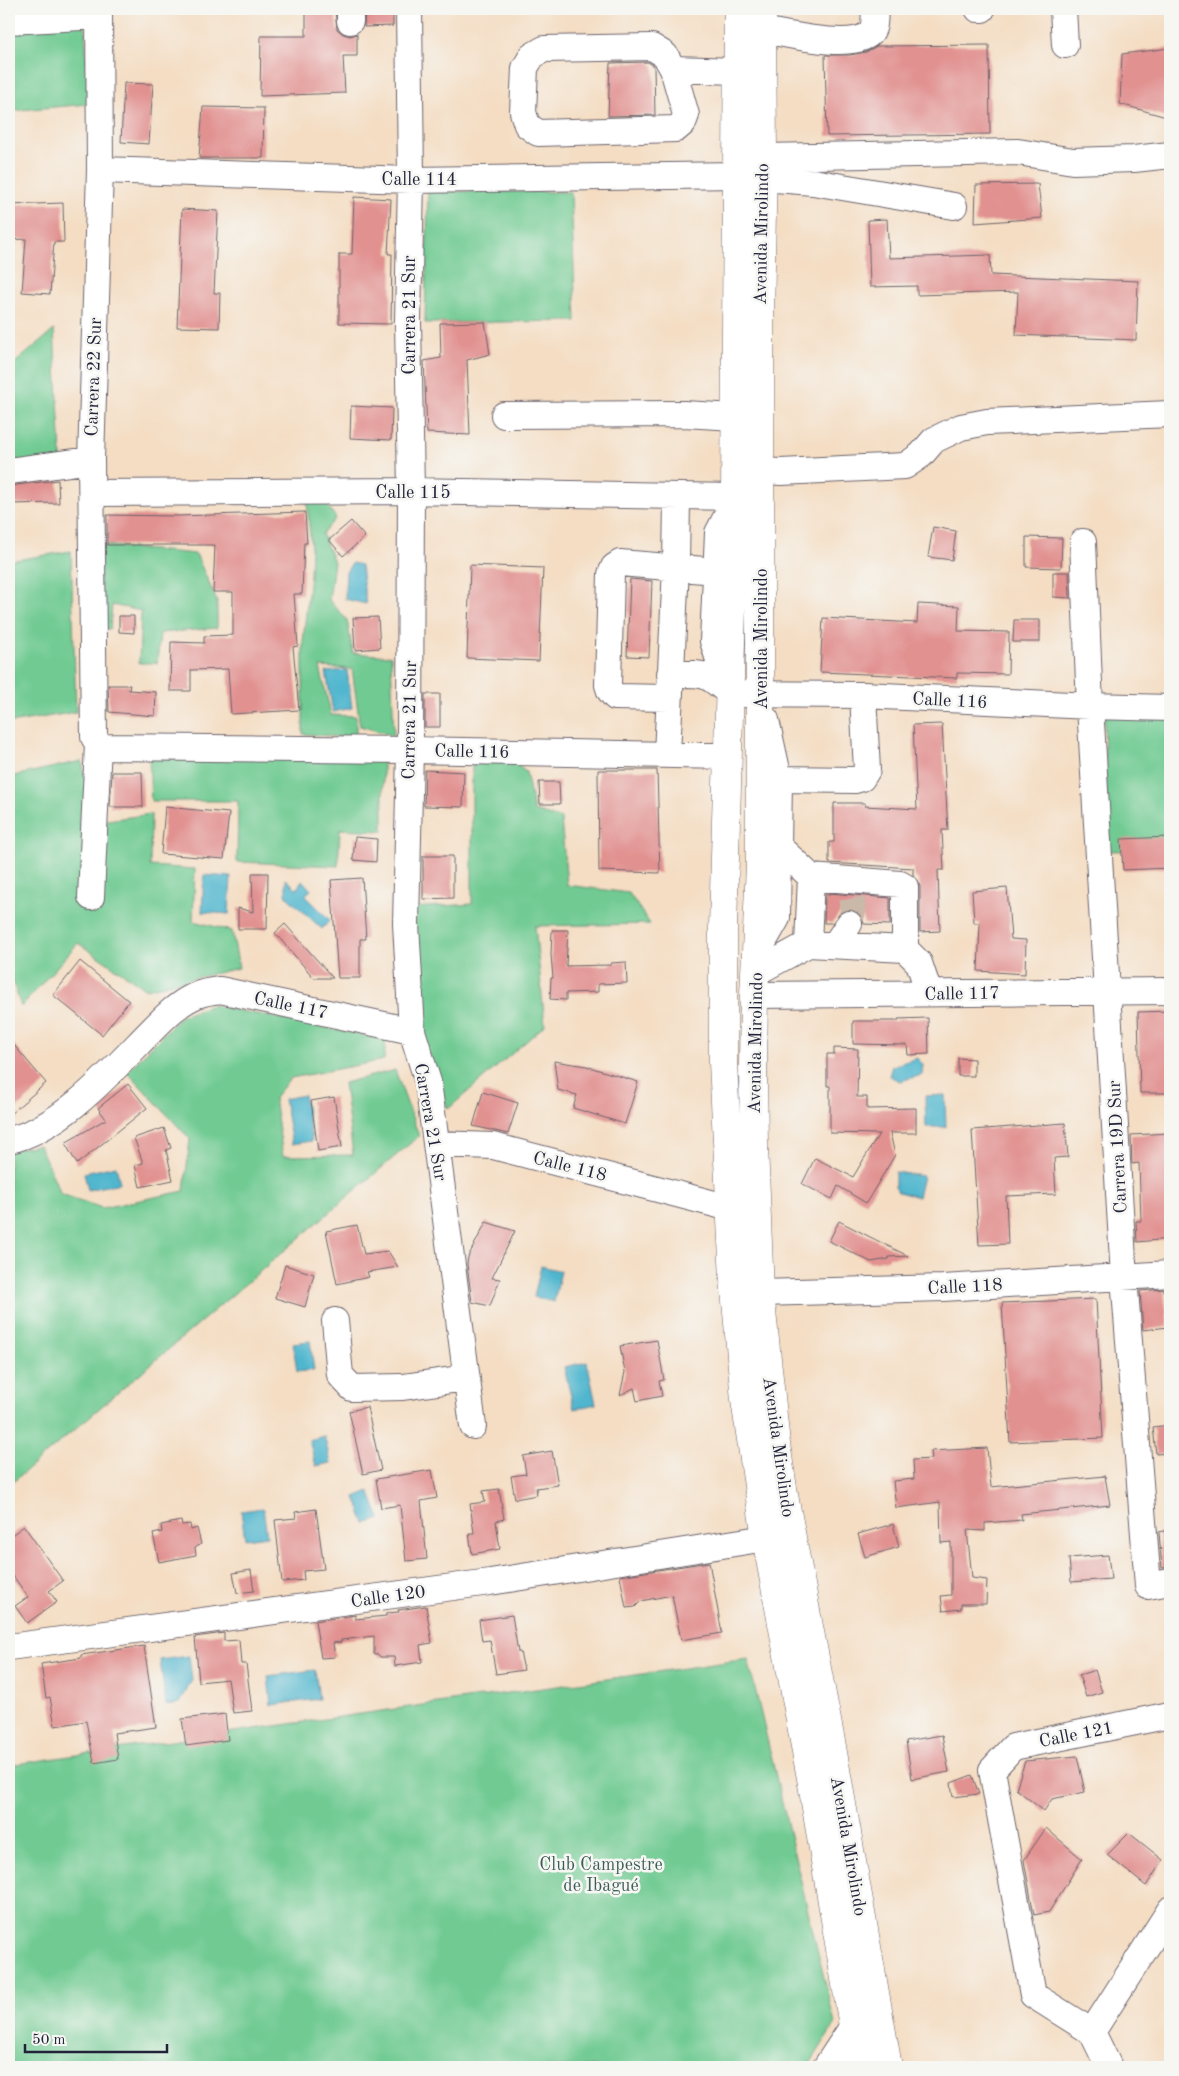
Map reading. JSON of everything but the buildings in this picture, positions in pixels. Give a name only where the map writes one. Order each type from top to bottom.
[{"type":"main road","name":"Avenida Mirolindo","points":[[738,9],[738,71],[754,170],[760,290],[760,865],[755,975],[754,1146],[760,1292],[776,1444],[782,1482],[832,1747],[888,2067]]},
{"type":"main road","name":"Avenida Mirolindo","points":[[762,20],[754,170],[736,417],[724,889],[724,1062],[730,1208],[734,1279],[745,1400],[766,1538],[814,1796],[860,2067]]},
{"type":"street","name":"Carrera 21 Sur","points":[[409,9],[411,180],[408,321],[411,491],[410,750],[406,924],[412,1031],[428,1082],[473,1426]]},
{"type":"street","points":[[762,20],[825,41],[863,37],[870,34],[874,28],[875,9]]},
{"type":"street","points":[[1064,9],[1065,45]]},
{"type":"street","points":[[9,21],[99,12]]},
{"type":"street","name":"Carrera 22 Sur","points":[[91,897],[98,744],[94,737],[91,460],[100,170],[99,12]]},
{"type":"street","points":[[652,47],[666,55],[673,69],[686,115],[683,123],[676,129],[538,133],[528,125],[522,112],[525,68],[532,56],[544,49],[652,47]]},
{"type":"street","points":[[673,69],[738,71]]},
{"type":"street","points":[[754,170],[1018,152],[1073,161],[1134,159],[1170,155]]},
{"type":"street","name":"Calle 114","points":[[100,170],[411,180],[754,170]]},
{"type":"street","points":[[754,170],[954,206]]},
{"type":"street","points":[[504,415],[684,414],[736,417]]},
{"type":"street","points":[[760,471],[781,472],[905,466],[921,455],[934,440],[961,427],[987,422],[1170,414]]},
{"type":"street","points":[[9,471],[91,460]]},
{"type":"street","name":"Calle 115","points":[[92,493],[411,491],[734,499]]},
{"type":"street","points":[[667,754],[676,567],[677,498]]},
{"type":"street","points":[[730,694],[713,641],[718,533],[734,499]]},
{"type":"street","name":"Carrera 19D Sur","points":[[1083,542],[1090,706],[1124,1277],[1159,1584]]},
{"type":"street","points":[[716,571],[620,563],[614,568],[611,574],[608,685],[610,691],[615,696],[669,686],[703,674],[711,677],[730,694]]},
{"type":"street","name":"Calle 116","points":[[730,694],[863,695],[1170,708]]},
{"type":"street","points":[[755,975],[777,918],[779,779],[761,694]]},
{"type":"street","points":[[779,779],[855,780],[862,778],[867,770],[863,695]]},
{"type":"street","name":"Calle 116","points":[[98,744],[102,747],[728,756]]},
{"type":"street","points":[[778,846],[811,878],[846,888],[900,884],[905,887],[904,949]]},
{"type":"street","points":[[808,944],[811,878]]},
{"type":"street","points":[[755,975],[808,944],[842,934],[904,949],[919,963],[929,993]]},
{"type":"street","name":"Calle 117","points":[[755,975],[929,993],[1170,991]]},
{"type":"street","name":"Calle 117","points":[[9,1140],[44,1127],[67,1111],[125,1058],[174,1008],[197,995],[220,990],[412,1031]]},
{"type":"street","name":"Calle 118","points":[[437,1144],[493,1146],[730,1208]]},
{"type":"street","name":"Calle 118","points":[[760,1292],[943,1288],[1170,1274]]},
{"type":"street","points":[[335,1322],[340,1375],[352,1388],[403,1387],[466,1378]]},
{"type":"street","name":"Calle 120","points":[[9,1647],[490,1582],[766,1538]]},
{"type":"street","name":"Calle 121","points":[[1092,2032],[1032,1995],[992,1770],[1013,1747],[1170,1715]]},
{"type":"street","points":[[1108,2067],[1092,2032],[1170,1910]]},
{"type":"street","points":[[826,2067],[854,2031]]},
{"type":"street","points":[[836,2067],[854,2031]]},
{"type":"green space","points":[[9,9],[84,9],[89,104],[9,111]]},
{"type":"green space","points":[[428,191],[571,192],[576,321],[425,323]]},
{"type":"green space","points":[[54,330],[62,471],[9,473],[9,368]]},
{"type":"green space","points":[[322,498],[336,518],[322,534],[334,562],[329,600],[347,620],[353,653],[391,656],[394,736],[360,726],[352,669],[320,667],[331,715],[356,716],[356,738],[303,734],[303,642],[311,548],[307,501]]},
{"type":"green space","points":[[101,545],[196,554],[217,601],[217,628],[160,633],[157,663],[139,663],[141,611],[112,605],[110,629],[96,628]]},
{"type":"green space","points":[[71,551],[76,712],[9,723],[9,561]]},
{"type":"green space","points":[[1104,714],[1170,715],[1170,850],[1107,851]]},
{"type":"green space","points":[[383,755],[383,831],[340,829],[338,866],[237,862],[238,801],[151,801],[149,758]]},
{"type":"green space","points":[[511,760],[526,772],[534,811],[561,819],[567,885],[629,893],[650,924],[535,926],[545,1025],[448,1109],[421,1034],[414,908],[472,904],[472,764]]},
{"type":"green space","points":[[82,761],[93,822],[151,814],[150,866],[195,869],[193,921],[232,931],[239,968],[146,989],[78,943],[21,1007],[9,968],[9,777]]},
{"type":"green space","points":[[212,1005],[386,1040],[384,1060],[291,1078],[274,1098],[283,1156],[353,1155],[344,1083],[395,1070],[419,1136],[14,1481],[9,1475],[9,1150],[39,1145],[61,1194],[102,1208],[184,1191],[190,1139],[127,1072],[181,1016]]},
{"type":"green space","name":"Club Campestre de Ibagué","points":[[748,1659],[835,2024],[808,2067],[9,2067],[9,1765]]},
{"type":"water","points":[[352,563],[361,565],[366,604],[345,599],[346,572]]},
{"type":"water","points":[[347,670],[352,708],[333,712],[326,672]]},
{"type":"water","points":[[204,875],[231,877],[229,914],[202,912]]},
{"type":"water","points":[[286,879],[297,889],[302,880],[311,890],[305,895],[330,920],[322,929],[286,896]]},
{"type":"water","points":[[917,1058],[923,1065],[922,1075],[900,1081],[889,1076],[892,1066]]},
{"type":"water","points":[[304,1095],[312,1141],[292,1144],[284,1099]]},
{"type":"water","points":[[945,1095],[946,1127],[926,1127],[925,1096]]},
{"type":"water","points":[[116,1166],[120,1183],[88,1190],[84,1173]]},
{"type":"water","points":[[895,1172],[923,1176],[918,1197],[898,1192],[895,1187]]},
{"type":"water","points":[[541,1266],[561,1271],[554,1302],[534,1297]]},
{"type":"water","points":[[310,1341],[314,1370],[297,1372],[293,1343]]},
{"type":"water","points":[[587,1362],[596,1404],[574,1409],[564,1367]]},
{"type":"water","points":[[324,1436],[331,1463],[316,1466],[309,1440]]},
{"type":"water","points":[[369,1491],[380,1519],[365,1524],[355,1497]]},
{"type":"water","points":[[263,1508],[267,1536],[245,1539],[241,1511]]},
{"type":"water","points":[[189,1656],[192,1680],[180,1703],[166,1705],[160,1660]]},
{"type":"water","points":[[315,1670],[319,1699],[271,1705],[268,1676]]},
{"type":"tunnel","points":[[849,924],[853,911],[851,896]]}]
